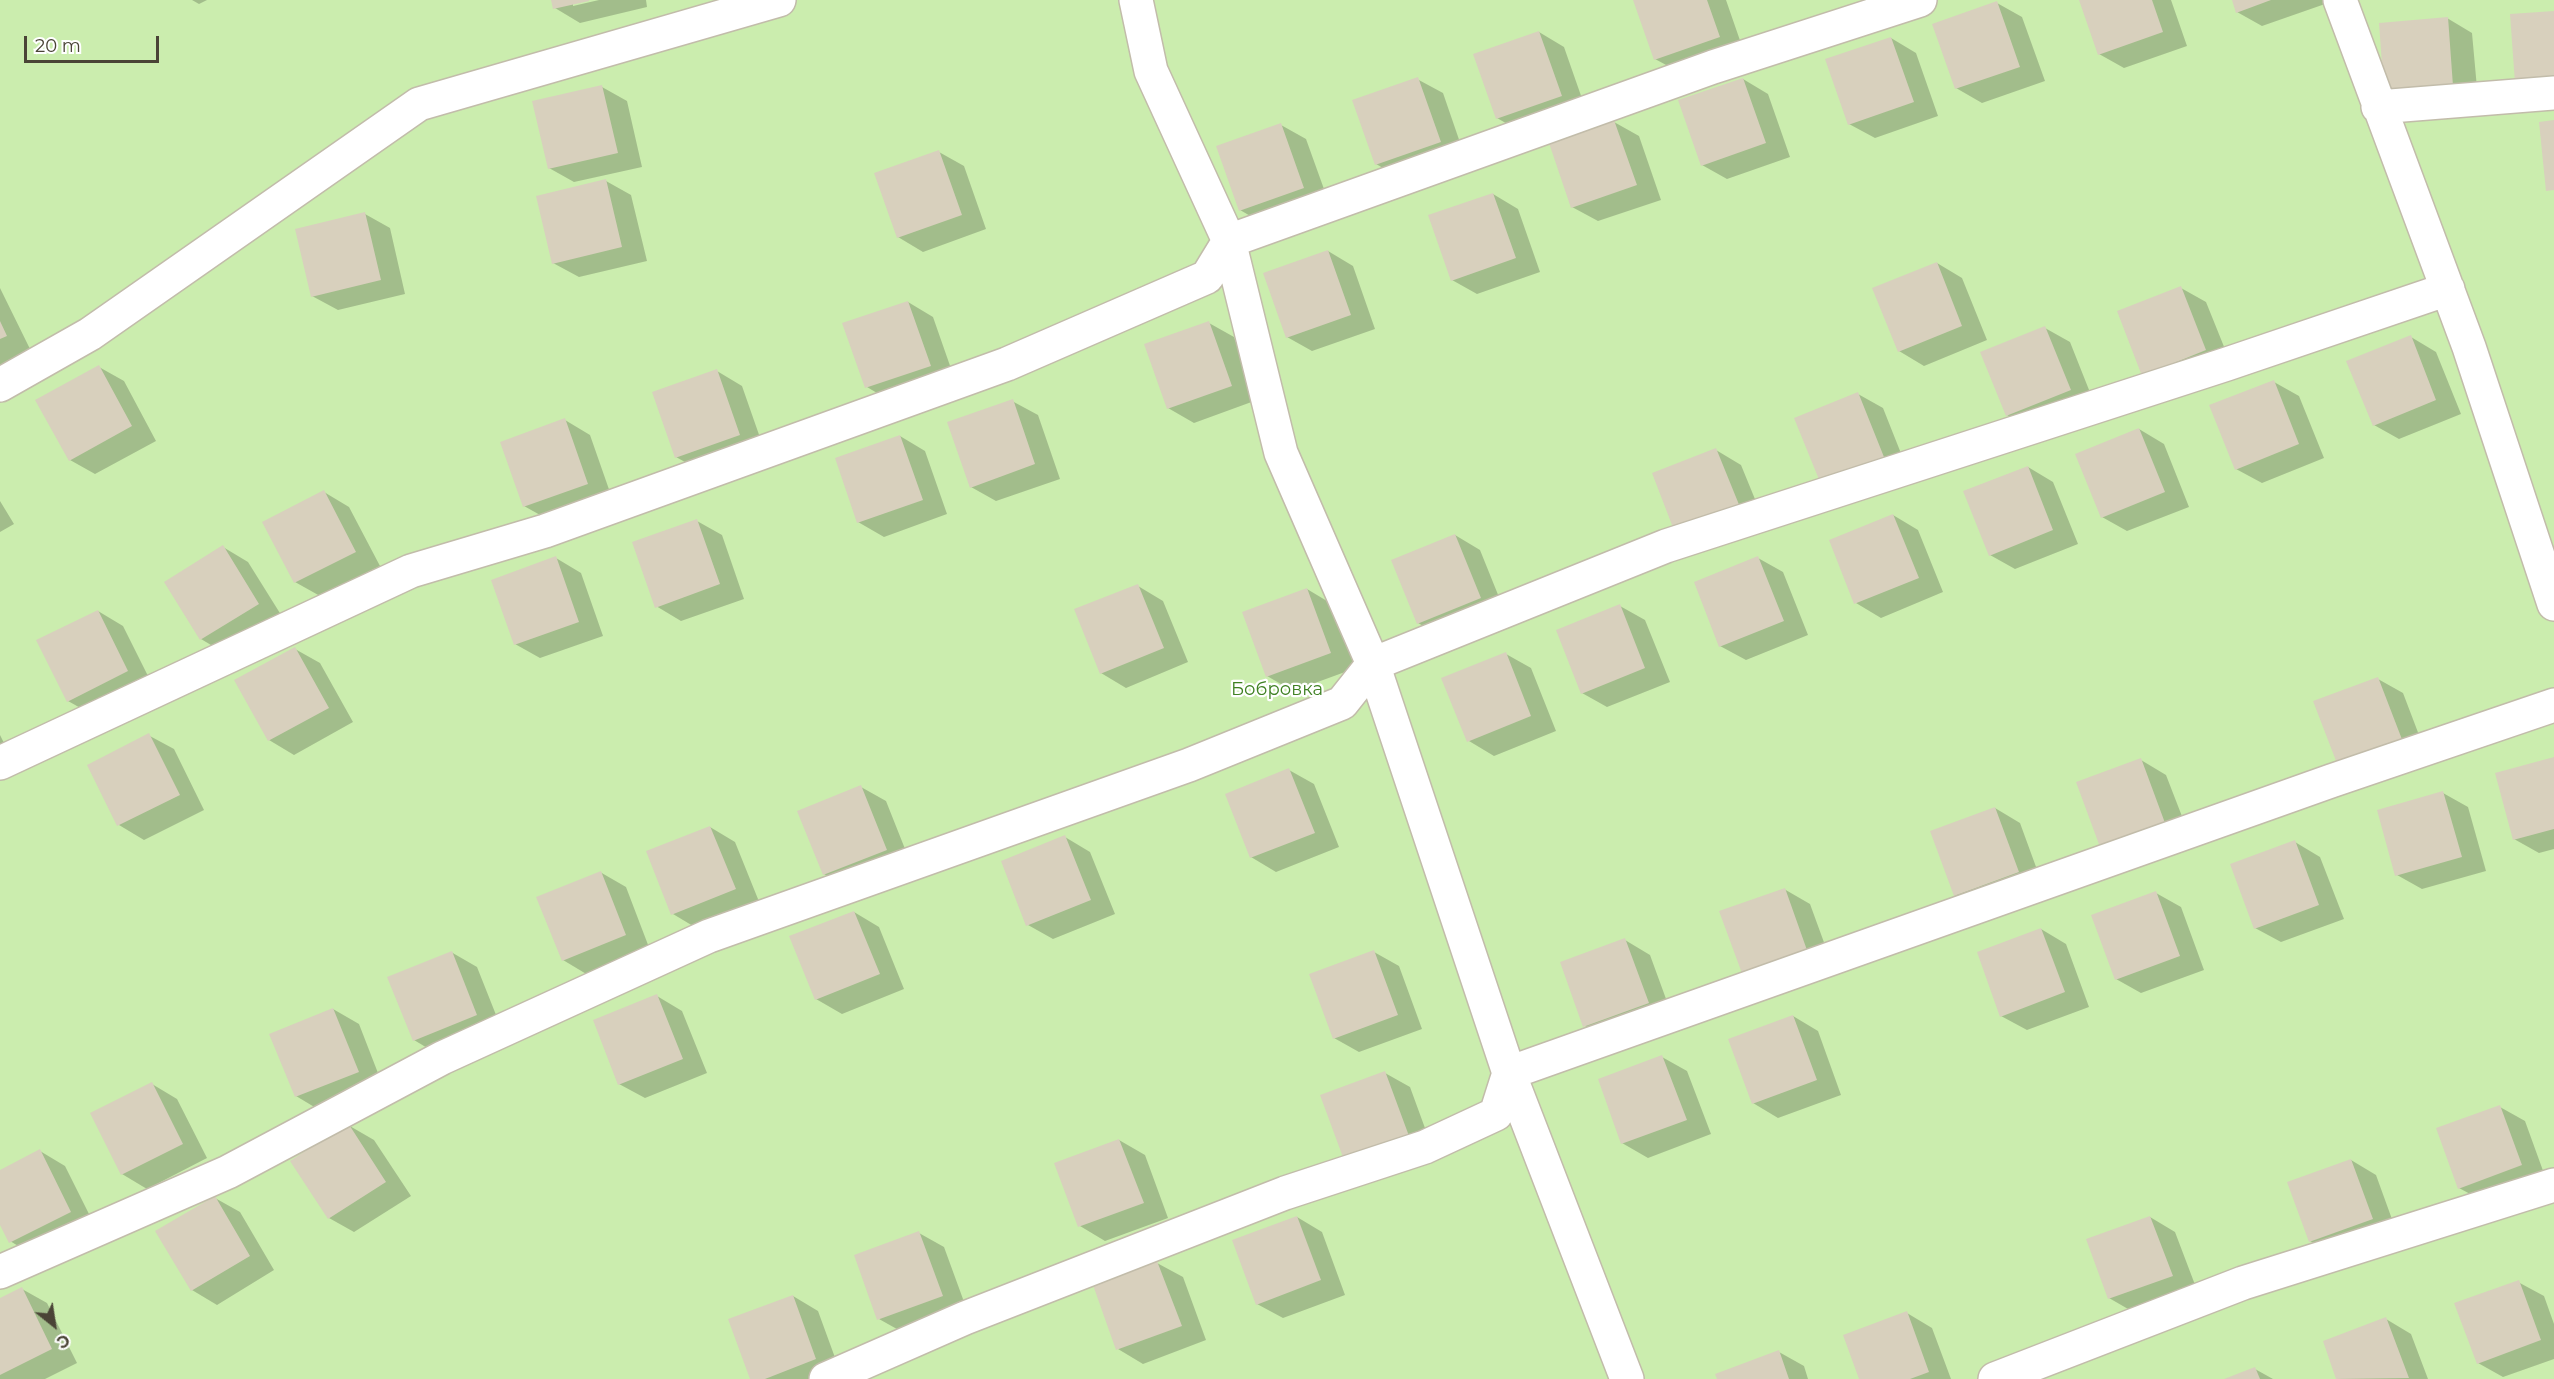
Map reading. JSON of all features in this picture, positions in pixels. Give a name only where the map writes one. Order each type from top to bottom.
[{"type":"street","points":[[0,385],[90,334],[419,104],[779,0]]},
{"type":"street","points":[[1136,0],[1151,70],[1229,241],[1281,453],[1373,664],[1509,1073],[1627,1379]]},
{"type":"street","points":[[0,763],[411,571],[545,531],[1007,364],[1207,278],[1229,241],[1702,71],[1920,0]]},
{"type":"street","points":[[2340,0],[2547,558],[2554,604]]},
{"type":"street","points":[[2378,107],[2554,93]]},
{"type":"street","points":[[0,1272],[228,1172],[442,1058],[710,936],[1189,765],[1342,703],[1373,664],[1666,546],[2216,368],[2448,289]]},
{"type":"street","points":[[1509,1073],[2331,781],[2554,705]]},
{"type":"street","points":[[826,1379],[965,1317],[1274,1197],[1425,1147],[1496,1114],[1509,1073]]},
{"type":"street","points":[[1995,1379],[2243,1283],[2554,1185]]},
{"type":"green space","name":"Бобровка","points":[[0,0],[2554,0],[2554,1379],[0,1379]]},
{"type":"building","points":[[551,0],[589,0],[589,1],[553,9]]},
{"type":"building","points":[[1633,0],[1707,0],[1720,37],[1654,60]]},
{"type":"building","points":[[2079,0],[2152,0],[2163,32],[2098,55]]},
{"type":"building","points":[[2232,0],[2271,0],[2236,13]]},
{"type":"building","points":[[1997,1],[2020,67],[1955,89],[1932,24]]},
{"type":"building","points":[[2554,11],[2554,80],[2515,83],[2510,14]]},
{"type":"building","points":[[2448,17],[2453,86],[2384,92],[2379,23]]},
{"type":"building","points":[[1539,31],[1562,96],[1496,119],[1473,54]]},
{"type":"building","points":[[1891,37],[1914,102],[1848,125],[1825,59]]},
{"type":"building","points":[[1418,77],[1441,142],[1375,165],[1352,100]]},
{"type":"building","points":[[1743,78],[1766,143],[1701,166],[1678,100]]},
{"type":"building","points":[[602,85],[618,153],[548,169],[532,101]]},
{"type":"building","points":[[1614,120],[1637,185],[1571,208],[1549,143]]},
{"type":"building","points":[[2554,120],[2554,190],[2546,191],[2539,122]]},
{"type":"building","points":[[1281,123],[1304,188],[1239,211],[1216,146]]},
{"type":"building","points":[[939,150],[962,215],[897,238],[874,173]]},
{"type":"building","points":[[606,179],[622,247],[552,264],[536,196]]},
{"type":"building","points":[[1493,193],[1516,258],[1451,281],[1428,215]]},
{"type":"building","points":[[365,212],[381,280],[311,297],[295,229]]},
{"type":"building","points":[[1328,250],[1351,315],[1286,338],[1263,273]]},
{"type":"building","points":[[1937,262],[1962,326],[1898,352],[1872,288]]},
{"type":"building","points":[[2181,286],[2206,350],[2142,376],[2117,311]]},
{"type":"building","points":[[908,301],[931,366],[865,388],[842,323]]},
{"type":"building","points":[[0,321],[7,336],[0,339]]},
{"type":"building","points":[[1209,321],[1232,386],[1167,409],[1144,344]]},
{"type":"building","points":[[2045,326],[2071,390],[2006,416],[1980,352]]},
{"type":"building","points":[[2411,335],[2436,400],[2373,426],[2346,361]]},
{"type":"building","points":[[99,365],[132,426],[69,461],[35,400]]},
{"type":"building","points":[[717,369],[740,435],[675,458],[652,392]]},
{"type":"building","points":[[2274,380],[2299,444],[2235,470],[2209,405]]},
{"type":"building","points":[[1858,392],[1884,457],[1820,482],[1794,418]]},
{"type":"building","points":[[1013,399],[1035,464],[970,488],[947,422]]},
{"type":"building","points":[[565,418],[588,484],[523,507],[500,442]]},
{"type":"building","points":[[2139,428],[2165,492],[2101,518],[2075,454]]},
{"type":"building","points":[[900,435],[923,500],[857,523],[835,458]]},
{"type":"building","points":[[1716,448],[1742,512],[1677,538],[1652,473]]},
{"type":"building","points":[[2028,466],[2053,530],[1989,556],[1963,491]]},
{"type":"building","points":[[324,490],[356,552],[294,583],[262,522]]},
{"type":"building","points":[[1893,514],[1919,578],[1854,604],[1829,540]]},
{"type":"building","points":[[697,519],[720,584],[655,608],[632,542]]},
{"type":"building","points":[[1455,534],[1481,598],[1417,624],[1391,560]]},
{"type":"building","points":[[223,545],[259,604],[200,640],[164,582]]},
{"type":"building","points":[[556,556],[579,622],[514,645],[491,580]]},
{"type":"building","points":[[1758,556],[1784,621],[1719,647],[1694,582]]},
{"type":"building","points":[[1138,584],[1164,648],[1100,674],[1074,609]]},
{"type":"building","points":[[1307,588],[1331,653],[1266,677],[1242,612]]},
{"type":"building","points":[[1620,604],[1645,668],[1581,694],[1556,630]]},
{"type":"building","points":[[98,610],[128,671],[67,702],[36,640]]},
{"type":"building","points":[[295,647],[329,708],[268,741],[234,680]]},
{"type":"building","points":[[1506,652],[1531,716],[1467,742],[1441,678]]},
{"type":"building","points":[[2378,677],[2403,742],[2338,766],[2313,701]]},
{"type":"building","points":[[149,733],[180,795],[117,826],[87,765]]},
{"type":"building","points":[[2554,757],[2554,829],[2513,840],[2495,773]]},
{"type":"building","points":[[2141,758],[2165,823],[2100,847],[2076,782]]},
{"type":"building","points":[[1289,768],[1315,833],[1250,858],[1225,794]]},
{"type":"building","points":[[861,785],[887,850],[823,875],[797,811]]},
{"type":"building","points":[[2443,791],[2462,857],[2395,876],[2377,810]]},
{"type":"building","points":[[1995,807],[2019,872],[1954,896],[1930,831]]},
{"type":"building","points":[[710,826],[736,889],[671,915],[646,851]]},
{"type":"building","points":[[1065,835],[1091,900],[1026,926],[1001,861]]},
{"type":"building","points":[[2295,840],[2319,905],[2254,929],[2230,864]]},
{"type":"building","points":[[601,871],[626,935],[562,961],[536,897]]},
{"type":"building","points":[[1785,888],[1808,953],[1743,976],[1719,911]]},
{"type":"building","points":[[2156,891],[2180,956],[2115,980],[2091,915]]},
{"type":"building","points":[[854,911],[880,974],[815,1000],[789,936]]},
{"type":"building","points":[[2041,928],[2065,992],[2000,1017],[1977,952]]},
{"type":"building","points":[[1625,938],[1649,1003],[1583,1027],[1560,962]]},
{"type":"building","points":[[1374,950],[1398,1015],[1333,1039],[1309,974]]},
{"type":"building","points":[[452,951],[477,1015],[413,1041],[387,977]]},
{"type":"building","points":[[657,994],[683,1059],[618,1085],[593,1020]]},
{"type":"building","points":[[333,1008],[359,1072],[295,1097],[269,1034]]},
{"type":"building","points":[[1793,1015],[1817,1080],[1752,1104],[1728,1039]]},
{"type":"building","points":[[1662,1055],[1687,1120],[1621,1144],[1598,1079]]},
{"type":"building","points":[[1385,1071],[1409,1136],[1344,1160],[1320,1095]]},
{"type":"building","points":[[152,1082],[183,1144],[121,1175],[90,1113]]},
{"type":"building","points":[[2500,1105],[2522,1165],[2458,1189],[2436,1128]]},
{"type":"building","points":[[348,1123],[386,1182],[328,1219],[290,1161]]},
{"type":"building","points":[[1119,1139],[1144,1203],[1078,1227],[1054,1163]]},
{"type":"building","points":[[40,1149],[71,1212],[9,1243],[0,1225],[0,1170]]},
{"type":"building","points":[[2351,1159],[2373,1219],[2309,1242],[2287,1182]]},
{"type":"building","points":[[215,1196],[250,1256],[191,1291],[155,1231]]},
{"type":"building","points":[[1297,1216],[1321,1280],[1256,1305],[1232,1240]]},
{"type":"building","points":[[2150,1216],[2173,1276],[2108,1299],[2086,1239]]},
{"type":"building","points":[[919,1231],[943,1296],[877,1320],[854,1255]]},
{"type":"building","points":[[1157,1261],[1182,1326],[1116,1350],[1093,1285]]},
{"type":"building","points":[[2519,1280],[2541,1340],[2477,1364],[2454,1303]]},
{"type":"building","points":[[22,1287],[52,1349],[0,1375],[0,1298]]},
{"type":"building","points":[[793,1295],[816,1359],[765,1379],[750,1379],[728,1319]]},
{"type":"building","points":[[1907,1311],[1929,1372],[1910,1379],[1859,1379],[1843,1335]]},
{"type":"building","points":[[2386,1317],[2409,1378],[2336,1379],[2323,1341]]},
{"type":"building","points":[[1779,1350],[1789,1379],[1717,1379],[1715,1374]]},
{"type":"building","points":[[2255,1367],[2260,1379],[2224,1379]]}]
